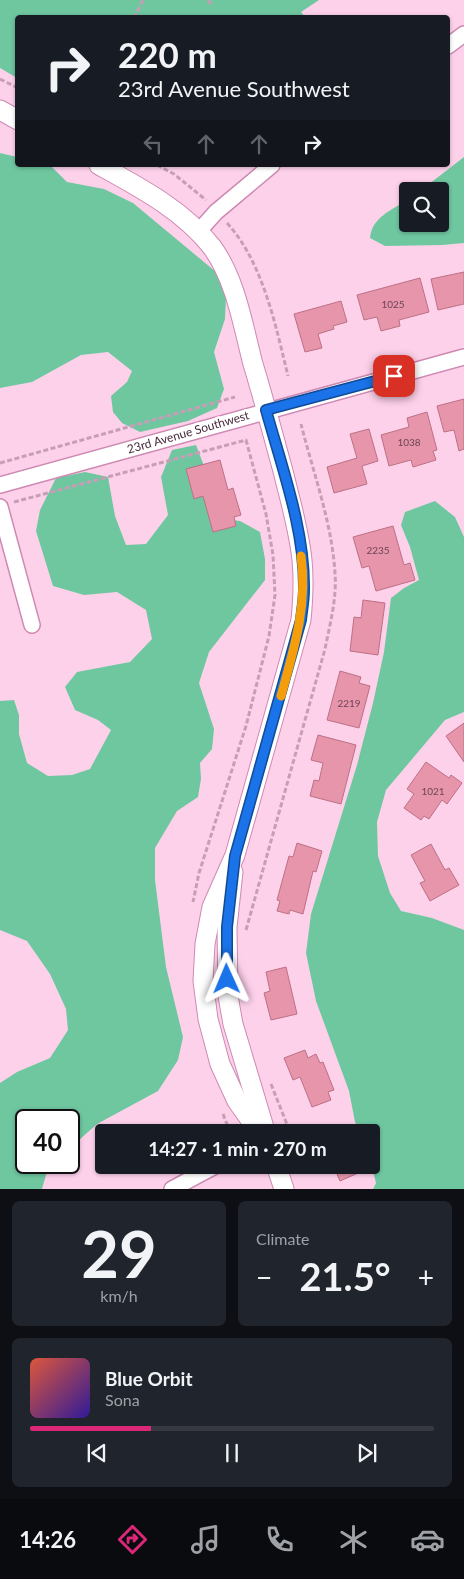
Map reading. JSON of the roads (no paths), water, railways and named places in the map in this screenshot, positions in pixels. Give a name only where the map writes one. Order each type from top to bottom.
[{"type":"street","points":[[450,44],[464,34]]},
{"type":"street","points":[[0,110],[15,118]]},
{"type":"street","points":[[102,167],[157,199],[198,232],[218,257],[229,279],[266,410],[297,528],[302,558],[304,590],[301,620],[235,856],[212,907],[205,944],[203,981],[208,1019],[220,1064],[237,1101],[253,1124]]},
{"type":"street","points":[[198,232],[216,212],[270,167]]},
{"type":"street","name":"23rd Avenue Southwest","points":[[0,485],[266,410],[464,357]]},
{"type":"street","points":[[4,506],[32,625]]},
{"type":"street","points":[[235,856],[227,927],[228,996],[233,1024],[263,1124]]},
{"type":"street","points":[[172,1189],[201,1174]]},
{"type":"street","points":[[279,1174],[284,1189]]}]
